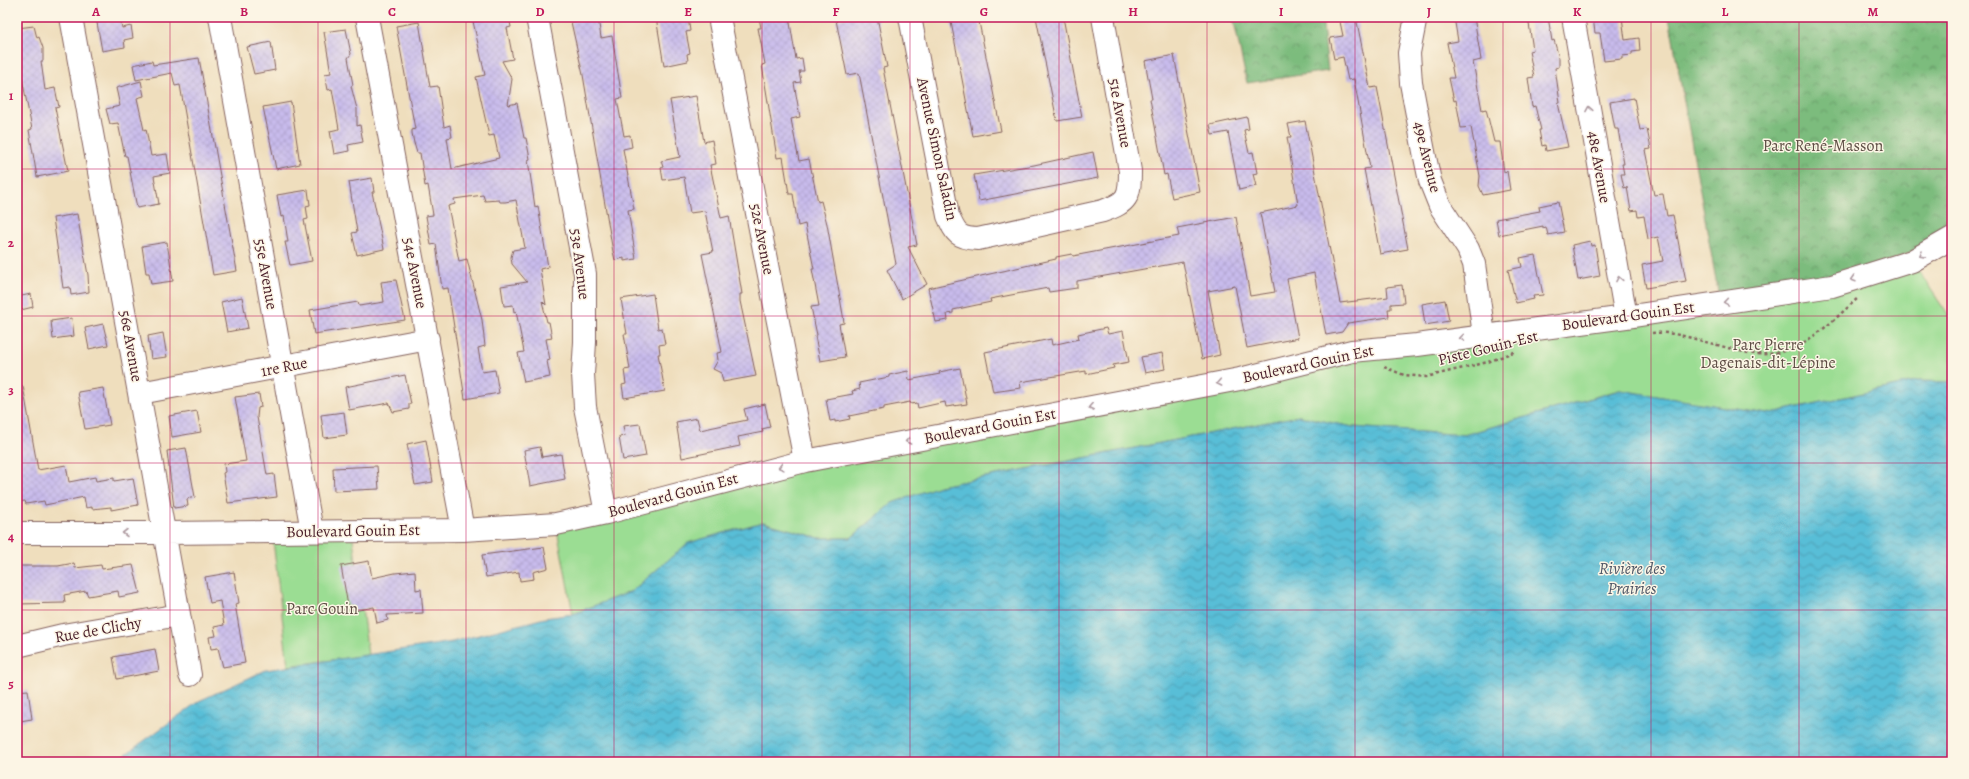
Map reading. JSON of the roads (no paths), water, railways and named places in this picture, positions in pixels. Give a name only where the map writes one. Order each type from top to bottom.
[{"type":"street","name":"56e Avenue","points":[[71,17],[190,675]]},
{"type":"street","name":"55e Avenue","points":[[220,17],[312,531]]},
{"type":"street","name":"54e Avenue","points":[[367,17],[428,339],[462,530]]},
{"type":"street","name":"53e Avenue","points":[[537,17],[585,274],[585,342],[583,374],[585,406],[606,513]]},
{"type":"street","name":"52e Avenue","points":[[719,17],[805,461]]},
{"type":"street","name":"Avenue Simon Saladin","points":[[910,17],[948,216],[954,230],[959,235],[966,239],[978,239],[1103,211],[1118,206]]},
{"type":"street","name":"51e Avenue","points":[[1103,17],[1130,171],[1130,190],[1126,199],[1118,206]]},
{"type":"street","name":"49e Avenue","points":[[1416,17],[1409,53],[1411,83],[1430,181],[1440,206],[1468,249],[1474,264],[1484,336]]},
{"type":"street","name":"48e Avenue","points":[[1572,17],[1626,317]]},
{"type":"street","name":"Boulevard Gouin Est","points":[[17,533],[462,530],[556,524],[606,513],[805,461],[1240,379],[1352,351],[1417,345],[1626,317],[1832,286],[1912,261],[1952,238]]},
{"type":"street","name":"1re Rue","points":[[140,393],[282,368],[428,339]]},
{"type":"street","name":"Rue de Clichy","points":[[17,646],[63,635],[179,615]]},
{"type":"water","name":"Rivière des Prairies","points":[[1919,381],[1952,382],[1952,762],[115,762],[199,701],[266,670],[452,642],[545,618],[573,614],[632,591],[688,543],[763,522],[819,538],[851,538],[892,503],[940,486],[1299,416],[1353,427],[1464,435],[1620,390],[1767,414]]},
{"type":"park label","name":"Parc René-Masson","points":[[1823,146]]},
{"type":"park label","name":"Parc Pierre Dagenais-dit-Lépine","points":[[1768,354]]},
{"type":"park label","name":"Parc Gouin","points":[[322,609]]}]
